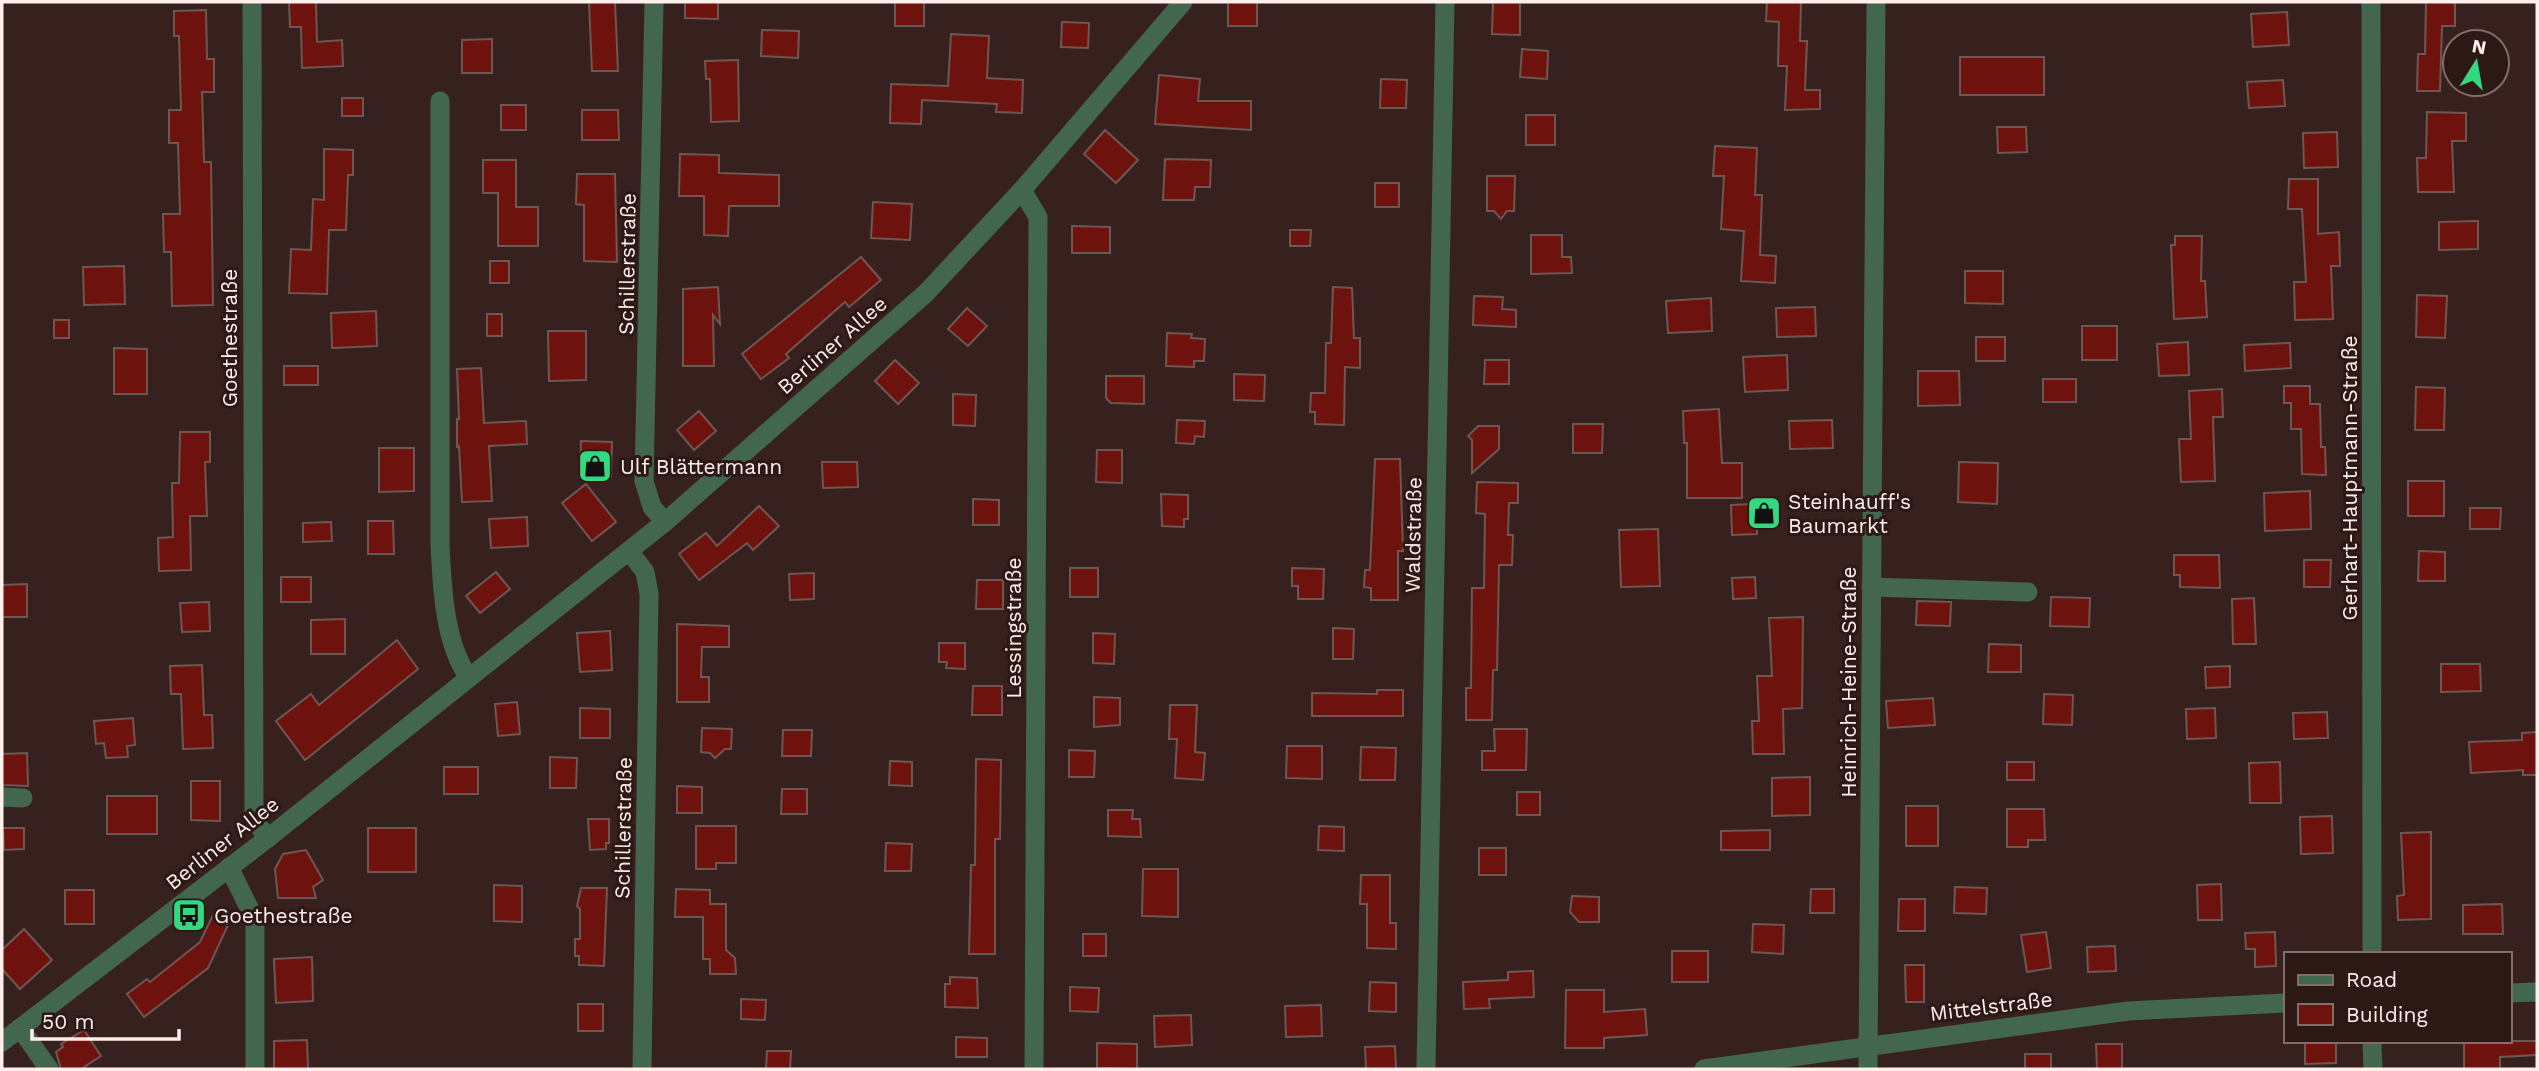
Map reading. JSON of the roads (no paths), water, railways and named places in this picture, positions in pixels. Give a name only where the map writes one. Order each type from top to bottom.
[{"type":"street","name":"Goethestraße","points":[[253,2],[254,820],[268,838]]},
{"type":"street","name":"Schillerstraße","points":[[654,2],[645,481],[652,507],[665,522]]},
{"type":"street","name":"Berliner Allee","points":[[2,1042],[268,838],[665,522],[926,293],[1022,190],[1183,2]]},
{"type":"street","name":"Waldstraße","points":[[1426,1069],[1444,2]]},
{"type":"street","name":"Heinrich-Heine-Straße","points":[[1868,1069],[1876,2]]},
{"type":"street","name":"Gerhart-Hauptmann-Straße","points":[[2371,2],[2372,952]]},
{"type":"street","points":[[440,101],[440,544],[442,582],[457,662],[469,678]]},
{"type":"street","name":"Lessingstraße","points":[[1022,190],[1038,217],[1034,1069]]},
{"type":"street","name":"Schillerstraße","points":[[629,551],[645,572],[649,594],[642,1069]]},
{"type":"street","points":[[1871,587],[2028,593]]},
{"type":"street","points":[[2,797],[23,798]]},
{"type":"street","points":[[229,867],[255,920],[255,1069]]},
{"type":"street","points":[[2511,993],[2537,992]]},
{"type":"street","name":"Mittelstraße","points":[[1704,1069],[2128,1011],[2284,1003]]},
{"type":"street","points":[[20,1028],[49,1069]]},
{"type":"street","points":[[2372,1043],[2373,1069]]},
{"type":"place","name":"Ulf Blättermann","points":[[595,466]]},
{"type":"place","name":"Steinhauff's Baumarkt","points":[[1764,513]]},
{"type":"place","name":"Goethestraße","points":[[189,915]]}]
